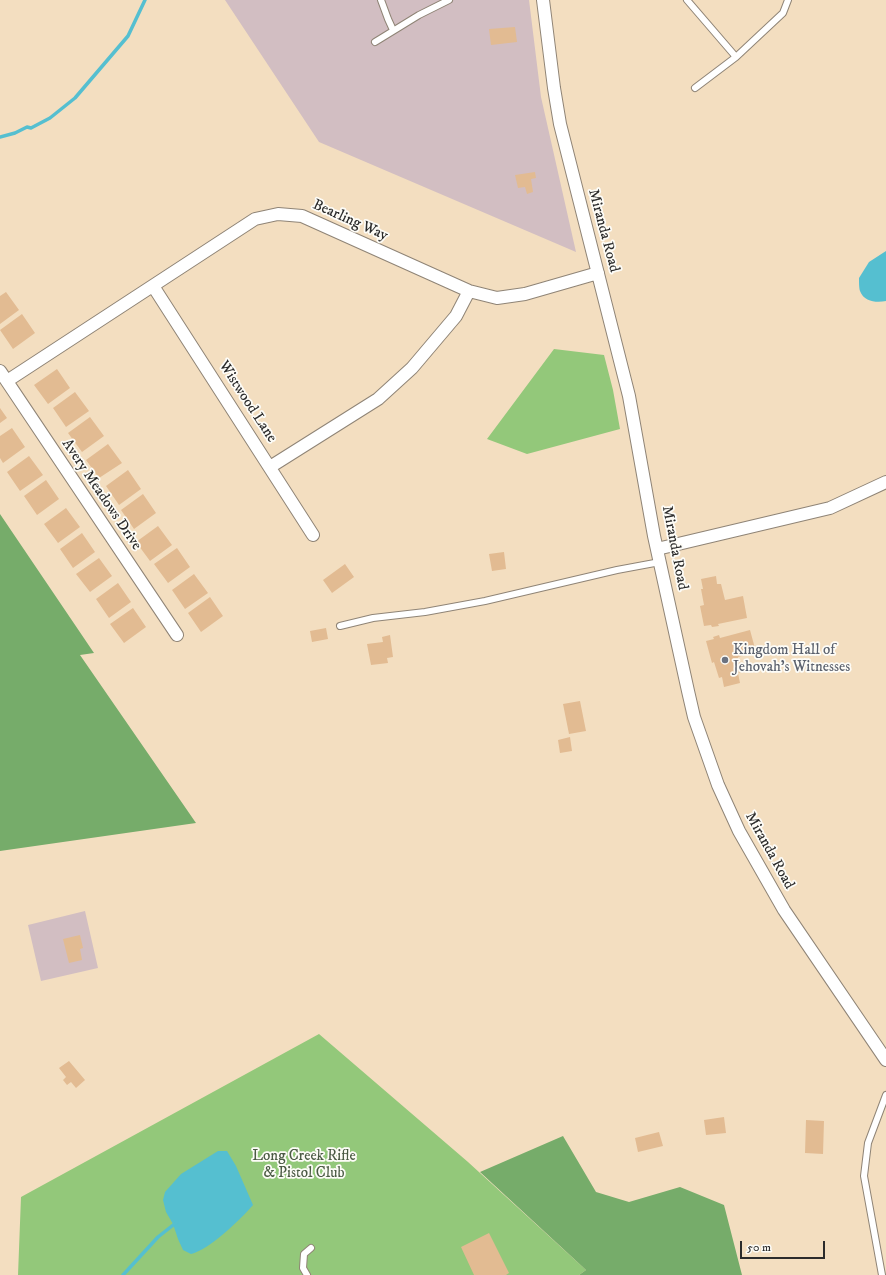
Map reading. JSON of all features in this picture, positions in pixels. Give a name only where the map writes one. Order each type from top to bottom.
[{"type":"street","name":"Miranda Road","points":[[543,0],[560,124],[629,396],[657,548],[694,717],[727,807],[747,844],[784,910],[886,1060]]},
{"type":"street","name":"Bearling Way","points":[[3,376],[153,286],[255,219],[278,214],[302,216],[469,291],[497,298],[525,294],[598,273]]},
{"type":"street","name":"Wistwood Lane","points":[[153,286],[313,535]]},
{"type":"street","points":[[270,467],[378,399],[407,374],[456,316],[469,291]]},
{"type":"street","name":"Avery Meadows Drive","points":[[3,376],[177,635]]},
{"type":"street","points":[[657,548],[830,508],[886,482]]},
{"type":"lane","points":[[381,0],[393,30]]},
{"type":"lane","points":[[375,42],[419,15],[449,0]]},
{"type":"lane","points":[[687,0],[736,58]]},
{"type":"lane","points":[[695,88],[736,58],[783,12],[788,0]]},
{"type":"lane","points":[[340,626],[373,618],[425,612],[485,601],[617,570],[660,562]]},
{"type":"lane","points":[[882,1275],[864,1176],[868,1143],[886,1095]]},
{"type":"lane","points":[[307,1275],[303,1268],[304,1254],[311,1248]]},
{"type":"shaded area","points":[[225,0],[529,0],[541,97],[576,252],[319,142]]},
{"type":"shaded area","points":[[85,911],[98,968],[41,981],[28,925]]},
{"type":"green space","points":[[554,349],[604,355],[613,390],[620,429],[527,454],[487,439]]},
{"type":"green space","points":[[0,514],[94,653],[80,655],[196,823],[0,851]]},
{"type":"green space","name":"Long Creek Rifle & Pistol Club","points":[[319,1034],[468,1162],[586,1270],[579,1275],[18,1275],[21,1197]]},
{"type":"green space","points":[[563,1136],[596,1192],[629,1202],[680,1187],[724,1205],[742,1275],[579,1275],[586,1270],[480,1172]]},
{"type":"water","points":[[886,251],[886,301],[879,302],[868,300],[862,295],[859,278],[869,262]]},
{"type":"water","points":[[218,1151],[227,1151],[236,1166],[253,1205],[233,1226],[207,1247],[191,1254],[183,1250],[173,1224],[166,1212],[163,1200],[165,1192],[181,1174]]},
{"type":"building","points":[[515,27],[517,42],[491,45],[489,29]]},
{"type":"building","points":[[535,172],[536,178],[531,179],[533,192],[527,194],[525,187],[518,188],[515,175]]},
{"type":"building","points":[[6,292],[19,310],[0,324],[0,296]]},
{"type":"building","points":[[22,314],[35,333],[13,349],[0,330]]},
{"type":"building","points":[[57,369],[70,388],[48,404],[34,385]]},
{"type":"building","points":[[75,392],[89,411],[66,427],[53,408]]},
{"type":"building","points":[[0,408],[7,418],[0,423]]},
{"type":"building","points":[[90,417],[104,436],[82,452],[68,433]]},
{"type":"building","points":[[12,428],[25,447],[3,463],[0,458],[0,436]]},
{"type":"building","points":[[108,444],[122,463],[99,478],[86,460]]},
{"type":"building","points":[[29,456],[43,475],[20,491],[7,472]]},
{"type":"building","points":[[128,470],[141,489],[119,505],[106,486]]},
{"type":"building","points":[[46,480],[59,499],[37,515],[24,496]]},
{"type":"building","points":[[143,494],[156,513],[134,529],[121,510]]},
{"type":"building","points":[[66,508],[80,527],[58,543],[44,524]]},
{"type":"building","points":[[158,526],[172,545],[150,561],[136,542]]},
{"type":"building","points":[[82,533],[95,552],[73,568],[60,549]]},
{"type":"building","points":[[177,548],[190,567],[168,583],[154,564]]},
{"type":"building","points":[[504,552],[506,569],[492,571],[489,554]]},
{"type":"building","points":[[99,558],[112,576],[90,592],[76,574]]},
{"type":"building","points":[[345,564],[354,577],[332,593],[323,580]]},
{"type":"building","points":[[194,574],[208,593],[185,609],[172,590]]},
{"type":"building","name":"Kingdom Hall of Jehovah’s Witnesses","points":[[716,576],[717,584],[721,584],[725,600],[743,596],[747,618],[718,624],[719,626],[704,626],[700,606],[704,605],[701,579]]},
{"type":"building","points":[[118,583],[131,602],[109,618],[96,599]]},
{"type":"building","points":[[210,597],[223,616],[201,632],[188,613]]},
{"type":"building","points":[[133,608],[146,627],[124,643],[110,624]]},
{"type":"building","points":[[326,628],[328,639],[312,642],[310,631]]},
{"type":"building","name":"Kingdom Hall of Jehovah’s Witnesses","points":[[750,630],[756,652],[738,657],[742,672],[738,673],[740,683],[724,687],[722,677],[719,678],[714,662],[712,663],[706,641],[714,639],[713,637],[719,635],[720,638]]},
{"type":"building","points":[[390,635],[393,657],[387,658],[388,663],[371,665],[367,644],[383,642],[382,637]]},
{"type":"building","points":[[580,701],[586,731],[569,734],[563,704]]},
{"type":"building","points":[[570,737],[572,751],[560,753],[558,740]]},
{"type":"building","points":[[80,935],[83,948],[80,949],[82,960],[69,963],[63,939]]},
{"type":"building","points":[[69,1061],[85,1080],[76,1088],[71,1082],[67,1085],[63,1080],[66,1077],[59,1068]]},
{"type":"building","points":[[724,1117],[726,1133],[706,1135],[704,1120]]},
{"type":"building","points":[[806,1120],[824,1121],[823,1154],[805,1153]]},
{"type":"building","points":[[659,1132],[663,1146],[638,1152],[635,1138]]},
{"type":"building","points":[[489,1233],[509,1273],[506,1275],[474,1275],[461,1247]]},
{"type":"waterway","points":[[0,137],[15,133],[27,127],[31,128],[50,118],[75,98],[128,36],[145,0]]},
{"type":"waterway","points":[[123,1275],[158,1237],[177,1222]]},
{"type":"place","name":"Kingdom Hall of Jehovah’s Witnesses","points":[[725,660]]}]
